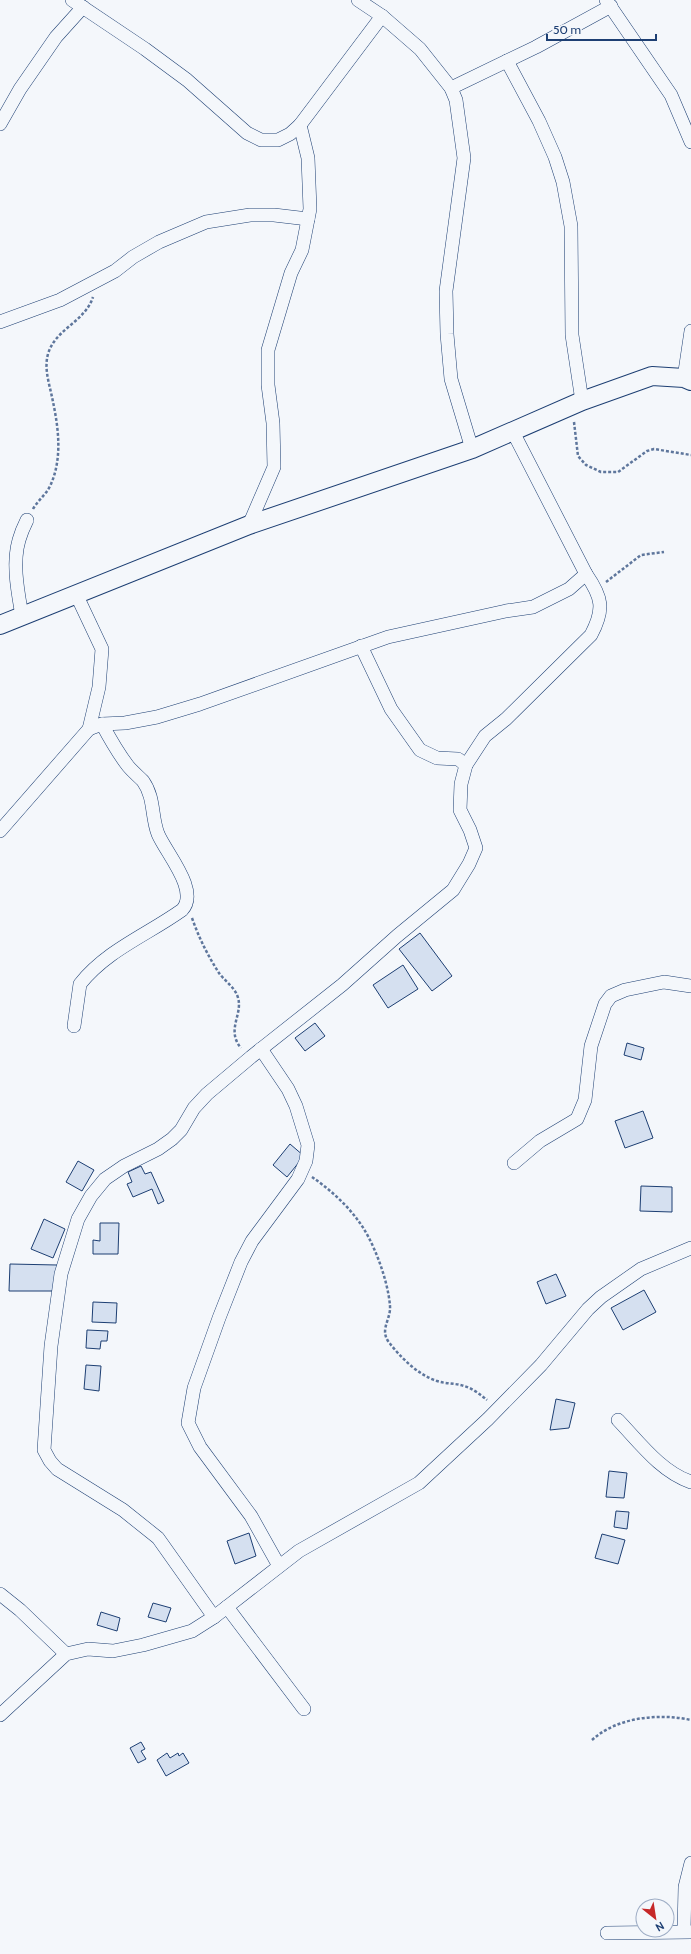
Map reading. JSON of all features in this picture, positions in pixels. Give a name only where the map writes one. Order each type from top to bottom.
[{"type":"street","points":[[358,0],[382,16],[420,49],[451,88],[456,100],[464,158],[446,291],[451,379],[472,449]]},
{"type":"street","points":[[451,88],[557,36],[608,3],[671,95],[691,142]]},
{"type":"street","points":[[0,124],[20,89],[77,4],[145,49],[187,80],[247,133],[260,140],[278,140],[290,134],[300,125],[382,16]]},
{"type":"street","points":[[507,61],[539,121],[555,157],[563,182],[571,226],[572,335],[577,404]]},
{"type":"street","points":[[249,525],[274,467],[273,423],[268,385],[268,350],[274,325],[291,273],[302,250],[310,208],[311,183],[308,158],[300,125]]},
{"type":"street","points":[[0,322],[60,300],[116,271],[133,257],[159,242],[206,222],[250,215],[274,215],[308,220]]},
{"type":"street","points":[[0,625],[77,596],[249,525],[472,449],[577,404],[652,376],[688,379],[691,331]]},
{"type":"street","points":[[214,1617],[158,1538],[123,1510],[58,1469],[50,1461],[44,1450],[55,1305],[61,1274],[78,1219],[91,1196],[105,1180],[124,1166],[158,1149],[172,1140],[181,1130],[194,1108],[207,1094],[342,985],[397,936],[453,890],[469,864],[476,848],[470,830],[460,810],[461,784],[466,765],[485,736],[506,719],[591,635],[599,620],[600,604],[596,590],[586,574],[513,432]]},
{"type":"street","points":[[22,616],[16,583],[18,541],[27,520]]},
{"type":"street","points":[[89,729],[102,724],[125,723],[157,718],[388,637],[506,611],[533,607],[569,589],[586,574]]},
{"type":"street","points":[[0,831],[89,729],[99,687],[102,649],[97,635],[77,596]]},
{"type":"street","points":[[361,646],[391,709],[420,750],[436,758],[458,759],[466,765]]},
{"type":"street","points":[[74,1026],[80,984],[84,979],[110,955],[138,936],[166,921],[186,905],[188,898],[178,869],[158,833],[152,800],[143,782],[129,767],[102,724]]},
{"type":"street","points":[[514,1163],[540,1141],[577,1119],[586,1100],[591,1046],[605,1004],[611,996],[625,990],[664,982],[691,986]]},
{"type":"street","points":[[256,1053],[288,1089],[296,1106],[308,1145],[306,1161],[286,1196],[252,1241],[241,1262],[221,1311],[194,1388],[188,1423],[200,1447],[251,1516],[279,1566]]},
{"type":"street","points":[[0,1715],[66,1654],[88,1649],[113,1651],[143,1645],[192,1631],[214,1617],[299,1551],[419,1483],[541,1365],[588,1309],[601,1297],[641,1269],[691,1248]]},
{"type":"street","points":[[618,1420],[654,1458],[681,1478],[691,1482]]},
{"type":"street","points":[[0,1594],[20,1610],[66,1654]]},
{"type":"street","points":[[227,1607],[304,1708]]},
{"type":"street","points":[[607,1933],[687,1932],[685,1887],[691,1863]]},
{"type":"path","points":[[27,520],[36,504],[44,496],[52,484],[58,455],[57,424],[46,368],[48,354],[54,341],[83,315],[90,304],[98,280]]},
{"type":"path","points":[[577,404],[578,456],[586,465],[601,472],[618,472],[647,451],[654,449],[691,455]]},
{"type":"path","points":[[596,590],[640,555],[664,552]]},
{"type":"path","points":[[186,905],[200,939],[216,968],[237,995],[237,1012],[234,1036],[236,1042],[256,1053]]},
{"type":"path","points":[[302,1170],[320,1183],[357,1219],[368,1237],[385,1280],[389,1297],[390,1310],[384,1330],[388,1340],[421,1373],[440,1382],[465,1386],[498,1408]]},
{"type":"path","points":[[592,1740],[598,1734],[632,1720],[666,1716],[691,1720]]},
{"type":"building","points":[[420,933],[452,976],[432,991],[399,949]]},
{"type":"building","points":[[403,965],[418,989],[388,1008],[373,985]]},
{"type":"building","points":[[315,1023],[325,1036],[305,1051],[295,1038]]},
{"type":"building","points":[[627,1043],[644,1048],[641,1060],[624,1055]]},
{"type":"building","points":[[643,1111],[653,1138],[625,1148],[615,1121]]},
{"type":"building","points":[[290,1144],[304,1156],[287,1177],[273,1165]]},
{"type":"building","points":[[78,1161],[94,1170],[82,1191],[66,1182]]},
{"type":"building","points":[[141,1166],[145,1174],[151,1172],[164,1201],[158,1204],[152,1189],[133,1197],[127,1184],[132,1182],[128,1172]]},
{"type":"building","points":[[641,1186],[672,1187],[672,1212],[640,1211]]},
{"type":"building","points":[[44,1219],[65,1229],[53,1258],[31,1249]]},
{"type":"building","points":[[100,1223],[119,1223],[118,1254],[93,1254],[93,1240],[100,1241]]},
{"type":"building","points":[[10,1264],[57,1265],[56,1291],[9,1291]]},
{"type":"building","points":[[556,1274],[566,1296],[546,1304],[537,1282]]},
{"type":"building","points":[[644,1290],[656,1312],[623,1330],[611,1308]]},
{"type":"building","points":[[93,1302],[117,1303],[116,1323],[92,1322]]},
{"type":"building","points":[[87,1330],[108,1331],[107,1341],[101,1341],[100,1349],[86,1348]]},
{"type":"building","points":[[86,1365],[101,1366],[99,1391],[84,1389]]},
{"type":"building","points":[[556,1399],[575,1403],[569,1428],[550,1430]]},
{"type":"building","points":[[609,1471],[627,1473],[624,1498],[606,1497]]},
{"type":"building","points":[[616,1511],[629,1512],[627,1529],[614,1527]]},
{"type":"building","points":[[249,1533],[256,1556],[235,1564],[227,1541]]},
{"type":"building","points":[[602,1534],[625,1540],[618,1564],[595,1558]]},
{"type":"building","points":[[153,1603],[171,1608],[166,1622],[148,1617]]},
{"type":"building","points":[[101,1612],[120,1618],[117,1631],[97,1625]]},
{"type":"building","points":[[141,1742],[145,1749],[141,1751],[146,1759],[138,1763],[130,1748]]},
{"type":"building","points":[[167,1753],[170,1758],[178,1753],[179,1756],[183,1753],[189,1763],[166,1776],[157,1760]]}]
